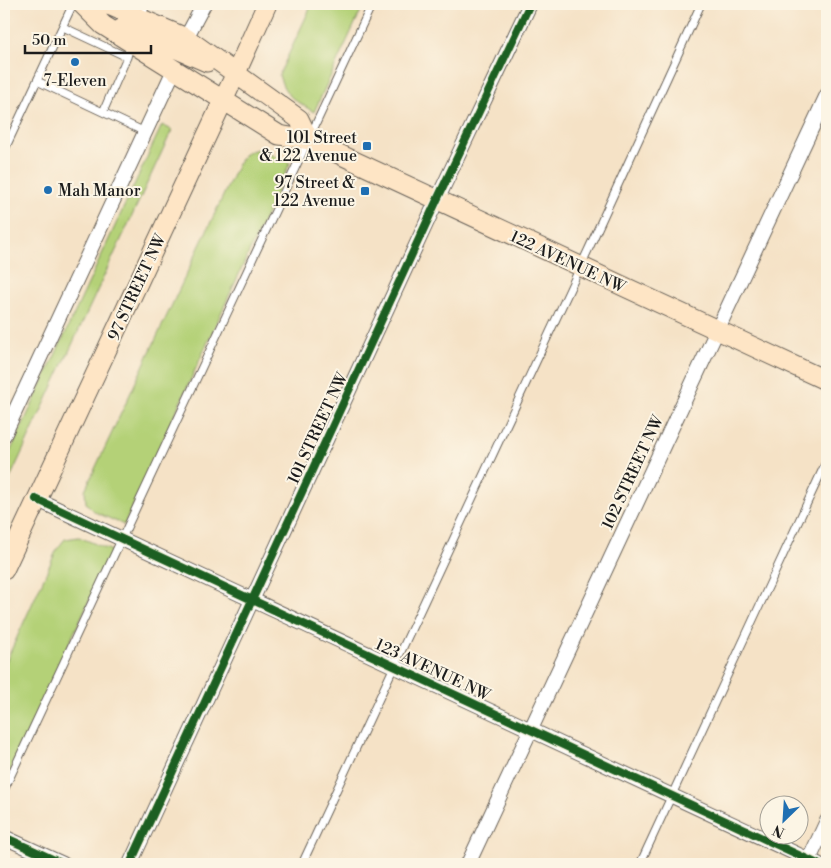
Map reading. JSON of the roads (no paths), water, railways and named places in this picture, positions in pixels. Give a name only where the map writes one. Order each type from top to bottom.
[{"type":"street","name":"122 AVENUE NW","points":[[82,4],[129,50],[174,70],[278,135],[309,140],[827,381]]},
{"type":"street","points":[[100,4],[143,11],[186,38],[299,119],[309,140]]},
{"type":"street","points":[[186,38],[204,4]]},
{"type":"street","name":"97 STREET NW","points":[[4,570],[267,4]]},
{"type":"street","name":"101 STREET NW","points":[[130,864],[437,200],[530,4]]},
{"type":"street","points":[[104,25],[147,36],[190,56],[236,73]]},
{"type":"street","points":[[4,435],[174,70]]},
{"type":"street","name":"102 STREET NW","points":[[468,864],[827,95]]},
{"type":"street","name":"123 AVENUE NW","points":[[36,499],[672,796],[811,863]]},
{"type":"street","points":[[811,863],[827,821]]},
{"type":"street","points":[[4,837],[63,864]]},
{"type":"lane","points":[[4,151],[73,4]]},
{"type":"lane","points":[[4,790],[372,4]]},
{"type":"lane","points":[[302,864],[701,4]]},
{"type":"lane","points":[[63,27],[129,50],[103,112]]},
{"type":"lane","points":[[37,81],[145,132]]},
{"type":"lane","points":[[640,864],[827,460]]},
{"type":"place","name":"7-Eleven","points":[[75,62]]},
{"type":"place","name":"101 Street & 122 Avenue","points":[[367,146]]},
{"type":"place","name":"Mah Manor","points":[[48,190]]},
{"type":"place","name":"97 Street & 122 Avenue","points":[[365,191]]}]
